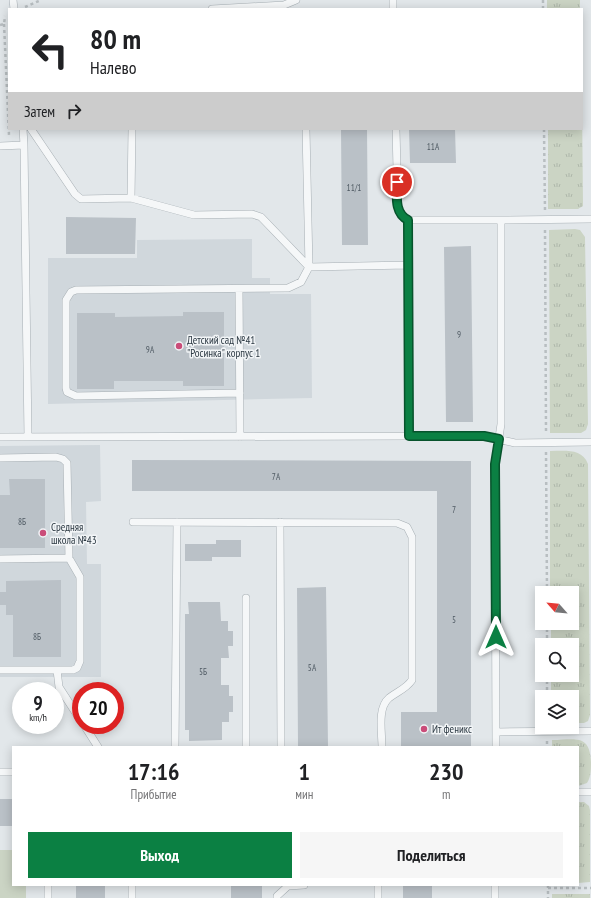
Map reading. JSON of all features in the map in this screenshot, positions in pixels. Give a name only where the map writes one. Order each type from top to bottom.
[{"type":"lane","points":[[230,8],[284,5],[296,0]]},
{"type":"lane","points":[[23,130],[28,437]]},
{"type":"lane","points":[[32,130],[74,194],[81,199],[131,198],[194,215],[252,214],[261,217],[309,267],[408,265]]},
{"type":"lane","points":[[131,198],[132,130]]},
{"type":"lane","points":[[240,393],[76,396],[68,392],[66,388],[66,300],[71,292],[76,290],[288,288],[300,282],[309,267],[306,130]]},
{"type":"lane","points":[[396,130],[398,209],[401,216],[408,220],[591,219]]},
{"type":"lane","points":[[0,146],[24,145]]},
{"type":"lane","points":[[408,220],[409,436]]},
{"type":"lane","points":[[496,746],[495,464],[501,424],[501,220]]},
{"type":"lane","points":[[239,289],[240,437]]},
{"type":"lane","points":[[0,438],[484,436],[515,442],[591,442]]},
{"type":"lane","points":[[0,458],[56,457],[63,459],[67,463],[69,558],[80,577],[80,661],[77,668],[73,670],[0,670]]},
{"type":"lane","points":[[134,522],[397,523],[407,527],[412,537],[412,680],[407,687],[388,698],[382,708],[382,746]]},
{"type":"lane","points":[[175,746],[177,522]]},
{"type":"lane","points":[[280,522],[281,746]]},
{"type":"lane","points":[[0,559],[69,558]]},
{"type":"lane","points":[[246,598],[246,746]]},
{"type":"lane","points":[[57,670],[59,687],[72,707]]},
{"type":"lane","points":[[496,732],[591,732]]},
{"type":"lane","points":[[90,734],[97,746]]},
{"type":"lane","points":[[0,772],[12,772]]},
{"type":"lane","points":[[579,792],[591,792]]},
{"type":"lane","points":[[48,886],[48,898]]},
{"type":"lane","points":[[132,886],[132,898]]},
{"type":"lane","points":[[277,898],[277,896],[288,886]]},
{"type":"lane","points":[[378,886],[378,898]]},
{"type":"lane","points":[[495,886],[495,898]]},
{"type":"path","points":[[23,8],[41,0]]},
{"type":"path","points":[[8,14],[5,16],[4,24],[8,122]]},
{"type":"path","points":[[0,25],[4,24]]},
{"type":"path","points":[[8,130],[9,146]]},
{"type":"path","points":[[544,130],[546,586]]},
{"type":"path","points":[[545,212],[553,211]]},
{"type":"path","points":[[548,898],[548,887],[591,888]]},
{"type":"shaded area","name":"Детский сад №41 \"Росинка\" корпус 1","points":[[252,239],[252,278],[270,278],[270,294],[311,294],[312,398],[48,404],[48,258],[137,258],[137,240]]},
{"type":"shaded area","name":"Средняя школа №43","points":[[100,445],[101,501],[86,502],[87,564],[101,564],[101,677],[0,677],[0,446]]},
{"type":"green space","points":[[547,0],[580,0],[580,8],[547,8]]},
{"type":"green space","points":[[548,130],[582,130],[583,206],[578,209],[548,209]]},
{"type":"green space","points":[[549,230],[580,230],[585,237],[588,424],[586,430],[581,433],[550,433]]},
{"type":"green space","points":[[550,451],[567,451],[582,455],[588,464],[590,715],[588,721],[584,723],[579,723],[579,690],[551,690],[551,682],[579,682],[579,638],[551,638],[551,630],[579,630],[579,586],[550,586]]},
{"type":"green space","points":[[574,739],[584,742],[588,746],[591,765],[590,776],[587,783],[579,786],[579,746],[552,746],[552,740]]},
{"type":"green space","points":[[579,802],[584,802],[589,806],[590,810],[590,882],[579,883]]},
{"type":"green space","points":[[0,850],[12,850],[12,886],[26,886],[26,898],[0,898]]},
{"type":"green space","points":[[552,894],[590,894],[590,898],[552,898]]},
{"type":"building","points":[[341,130],[367,130],[368,245],[342,245]]},
{"type":"building","points":[[409,130],[455,130],[456,163],[410,163]]},
{"type":"building","points":[[66,217],[136,218],[135,254],[66,254]]},
{"type":"building","points":[[471,246],[473,422],[446,422],[444,247]]},
{"type":"building","points":[[183,312],[224,312],[224,386],[183,386],[183,381],[114,381],[114,389],[77,389],[77,313],[115,313],[115,317],[183,316]]},
{"type":"building","points":[[132,460],[471,461],[471,746],[401,746],[401,712],[437,712],[437,491],[132,491]]},
{"type":"building","points":[[9,479],[45,479],[45,548],[0,548],[0,495],[10,495]]},
{"type":"building","points":[[216,540],[241,540],[241,557],[212,557],[212,561],[185,561],[185,544],[216,544]]},
{"type":"building","points":[[61,580],[61,657],[13,657],[13,615],[6,615],[6,605],[0,605],[0,592],[6,592],[6,581]]},
{"type":"building","points":[[326,587],[328,746],[298,746],[297,588]]},
{"type":"building","points":[[188,602],[220,602],[221,621],[228,621],[228,631],[233,631],[233,646],[228,646],[229,658],[221,658],[221,685],[229,685],[229,696],[233,696],[233,712],[229,712],[229,722],[222,722],[222,740],[189,741],[189,730],[185,730],[185,614],[189,614]]},
{"type":"building","points":[[0,799],[12,799],[12,826],[0,826]]},
{"type":"building","points":[[76,886],[105,886],[105,898],[76,898]]},
{"type":"building","points":[[231,886],[262,886],[262,898],[231,898]]},
{"type":"building","points":[[403,886],[432,886],[432,898],[403,898]]},
{"type":"place","name":"Детский сад №41 \"Росинка\" корпус 1","points":[[179,346]]},
{"type":"place","name":"Средняя школа №43","points":[[43,533]]},
{"type":"place","name":"Ит феникс","points":[[424,729]]},
{"type":"route","points":[[397,182],[398,209],[401,216],[408,220],[409,436],[484,436],[499,439],[495,464],[496,637]]}]
